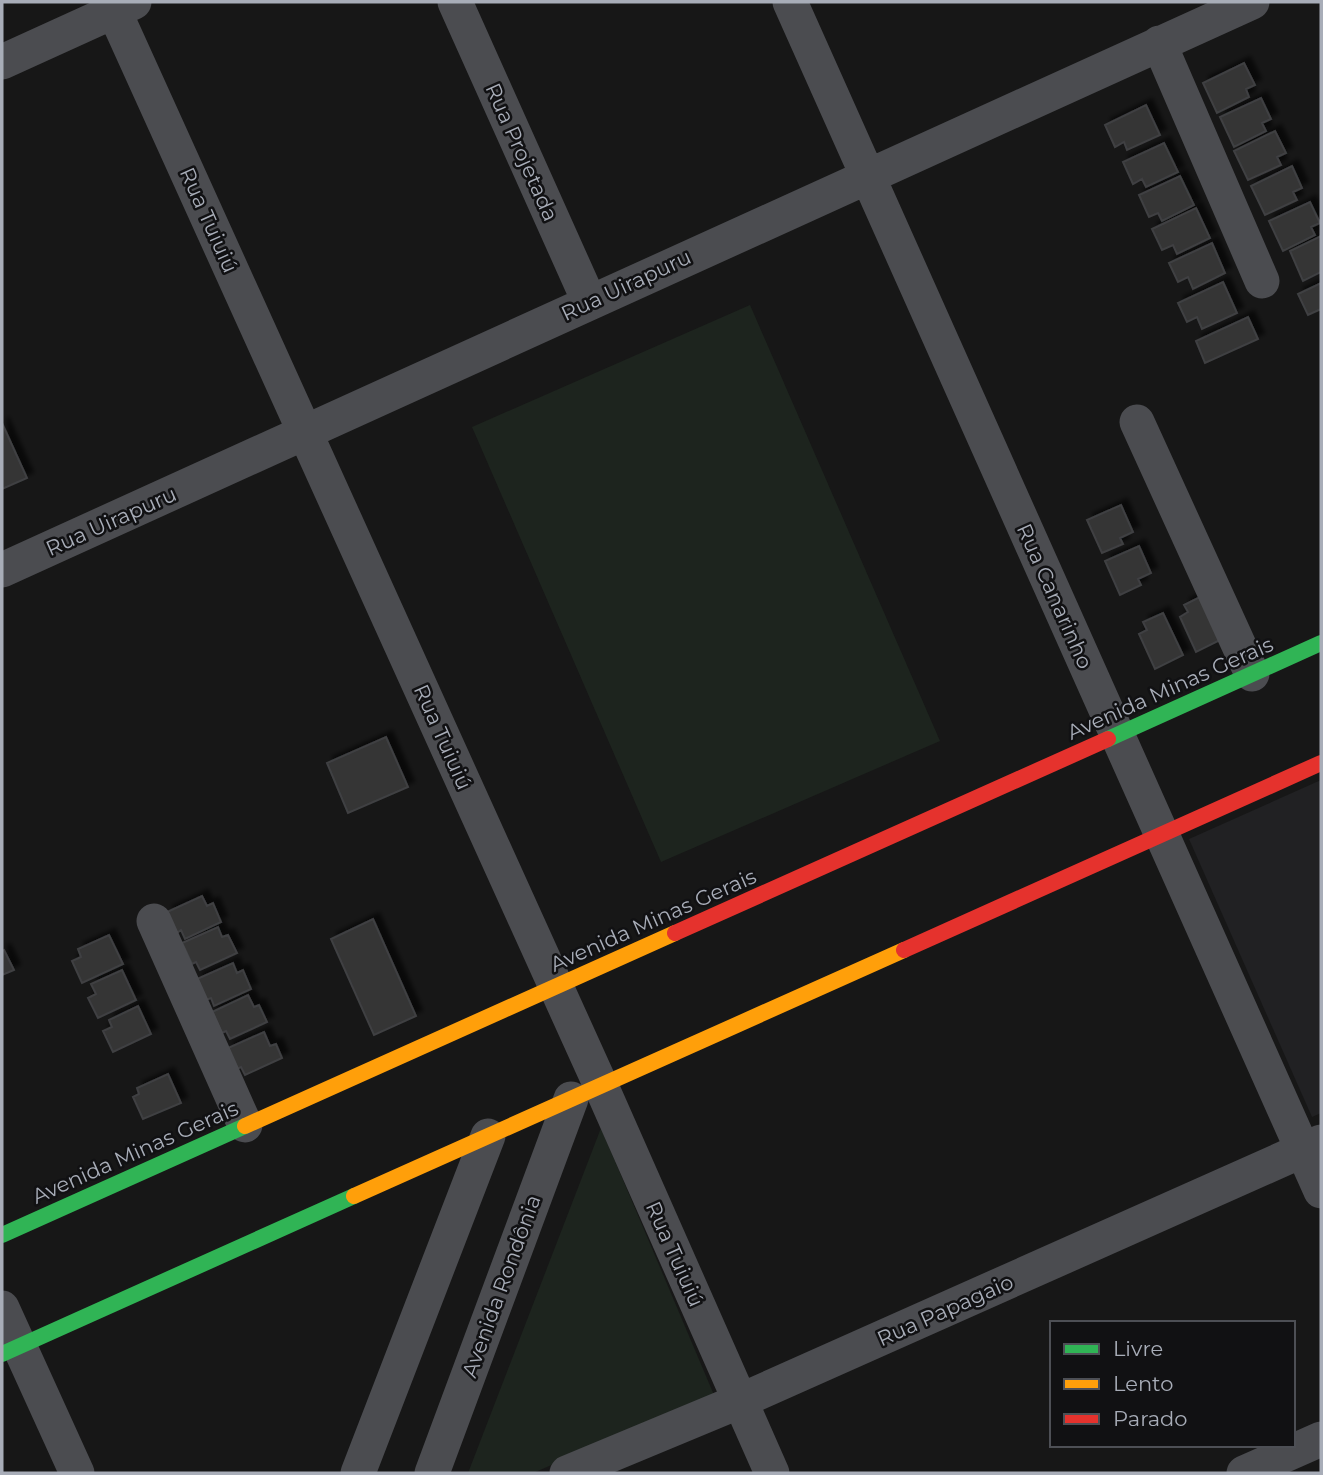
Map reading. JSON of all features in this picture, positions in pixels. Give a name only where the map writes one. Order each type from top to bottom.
[{"type":"street","name":"Rua Projetada","points":[[455,2],[589,302]]},
{"type":"street","name":"Rua Canarinho","points":[[790,2],[1162,835],[1312,1146],[1321,1191]]},
{"type":"street","name":"Rua Uirapuru","points":[[2,570],[1252,2]]},
{"type":"street","points":[[2,62],[119,5]]},
{"type":"street","name":"Rua Tuiuiú","points":[[119,5],[305,433],[556,986],[586,1093],[740,1401],[772,1473]]},
{"type":"street","points":[[1160,43],[1262,281]]},
{"type":"street","points":[[1137,422],[1252,674]]},
{"type":"street","name":"Avenida Minas Gerais","points":[[2,1235],[1321,643]]},
{"type":"street","points":[[10,1350],[1321,763]]},
{"type":"street","points":[[154,921],[245,1125]]},
{"type":"street","name":"Avenida Rondônia","points":[[432,1473],[586,1093]]},
{"type":"street","points":[[358,1473],[488,1136]]},
{"type":"street","name":"Rua Papagaio","points":[[567,1473],[740,1401],[1312,1146]]},
{"type":"street","points":[[2,1308],[10,1350],[77,1473]]},
{"type":"street","points":[[1244,1473],[1321,1439]]},
{"type":"shaded area","points":[[750,305],[940,741],[661,862],[472,427]]},
{"type":"shaded area","points":[[1321,780],[1321,1113],[1312,1117],[1189,839]]},
{"type":"shaded area","points":[[601,1128],[714,1395],[533,1473],[468,1473]]},
{"type":"building","points":[[1244,63],[1255,85],[1246,89],[1249,97],[1217,113],[1203,83]]},
{"type":"building","points":[[1261,98],[1271,119],[1262,123],[1266,131],[1234,147],[1220,117]]},
{"type":"building","points":[[1146,105],[1160,135],[1127,150],[1124,142],[1115,147],[1105,125]]},
{"type":"building","points":[[1275,131],[1286,153],[1277,157],[1281,165],[1248,180],[1234,151]]},
{"type":"building","points":[[1164,143],[1178,172],[1146,187],[1142,179],[1133,184],[1123,162]]},
{"type":"building","points":[[1292,166],[1302,188],[1293,192],[1297,200],[1265,215],[1251,186]]},
{"type":"building","points":[[1180,176],[1194,205],[1162,221],[1158,213],[1149,217],[1139,195]]},
{"type":"building","points":[[1310,202],[1320,223],[1311,227],[1315,235],[1283,251],[1269,221]]},
{"type":"building","points":[[1196,208],[1210,238],[1177,254],[1173,245],[1162,250],[1152,229]]},
{"type":"building","points":[[1321,236],[1321,272],[1303,281],[1290,251]]},
{"type":"building","points":[[1212,243],[1225,273],[1193,289],[1188,277],[1178,282],[1169,263]]},
{"type":"building","points":[[1223,282],[1237,313],[1202,329],[1197,317],[1187,322],[1178,303]]},
{"type":"building","points":[[1321,283],[1321,309],[1308,315],[1298,294]]},
{"type":"building","points":[[1248,317],[1258,339],[1205,363],[1196,341]]},
{"type":"building","points":[[2,423],[27,478],[2,489]]},
{"type":"building","points":[[1121,505],[1133,532],[1120,538],[1123,544],[1102,553],[1087,520]]},
{"type":"building","points":[[1139,546],[1151,573],[1138,579],[1141,585],[1120,595],[1105,561]]},
{"type":"building","points":[[1204,595],[1224,638],[1196,652],[1180,617],[1188,612],[1184,605]]},
{"type":"building","points":[[1163,613],[1183,655],[1155,669],[1139,634],[1147,630],[1143,622]]},
{"type":"building","points":[[386,737],[408,787],[348,813],[327,763]]},
{"type":"building","points":[[202,896],[207,906],[213,903],[221,922],[185,939],[181,930],[177,933],[167,912]]},
{"type":"building","points":[[373,919],[416,1016],[374,1035],[331,939]]},
{"type":"building","points":[[218,927],[222,937],[228,935],[237,953],[200,970],[196,962],[192,964],[182,943]]},
{"type":"building","points":[[109,935],[123,964],[82,983],[72,961],[81,957],[78,949]]},
{"type":"building","points":[[4,950],[14,970],[2,975],[2,951]]},
{"type":"building","points":[[233,963],[237,973],[243,970],[251,989],[214,1006],[211,998],[206,1000],[197,979]]},
{"type":"building","points":[[122,970],[136,1000],[98,1018],[88,998],[96,994],[91,984]]},
{"type":"building","points":[[248,995],[254,1007],[259,1005],[267,1022],[230,1039],[226,1031],[222,1033],[212,1012]]},
{"type":"building","points":[[138,1006],[151,1034],[113,1052],[103,1031],[112,1027],[109,1020]]},
{"type":"building","points":[[264,1032],[270,1046],[276,1044],[282,1058],[245,1075],[241,1067],[237,1069],[228,1048]]},
{"type":"building","points":[[168,1074],[181,1103],[143,1119],[133,1097],[139,1094],[137,1088]]},
{"type":"traffic: fast","points":[[1108,739],[1321,643]]},
{"type":"traffic: fast","points":[[2,1235],[245,1126]]},
{"type":"traffic: fast","points":[[2,1354],[354,1196]]},
{"type":"traffic: slow","points":[[245,1126],[675,933]]},
{"type":"traffic: slow","points":[[354,1196],[904,950]]},
{"type":"traffic: jam","points":[[675,933],[1108,739]]},
{"type":"traffic: jam","points":[[904,950],[1321,763]]}]
